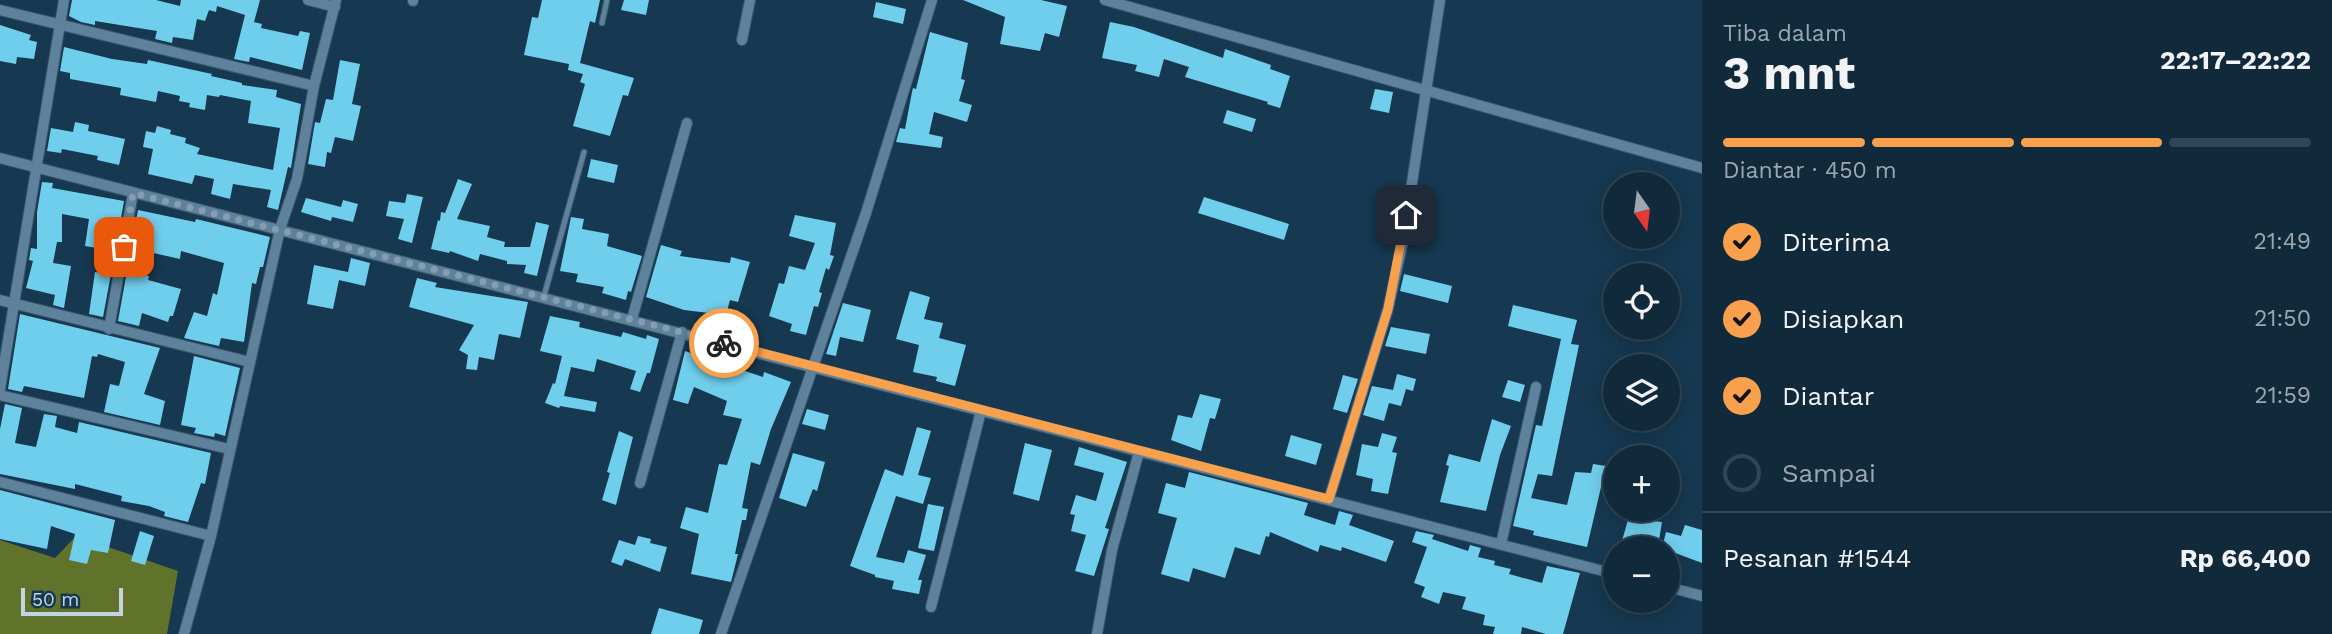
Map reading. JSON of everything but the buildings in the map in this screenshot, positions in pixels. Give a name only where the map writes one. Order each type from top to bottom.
[{"type":"street","points":[[0,389],[64,0]]},
{"type":"street","points":[[184,634],[211,536],[280,229],[297,179],[314,86],[336,4],[308,0]]},
{"type":"street","points":[[742,40],[750,0]]},
{"type":"street","points":[[722,634],[866,214],[932,0]]},
{"type":"street","points":[[1105,0],[1702,168]]},
{"type":"street","points":[[1329,499],[1388,309],[1403,241],[1424,90],[1440,0]]},
{"type":"street","points":[[0,10],[314,86]]},
{"type":"street","points":[[632,319],[687,123]]},
{"type":"street","points":[[0,158],[1603,571]]},
{"type":"street","points":[[109,329],[133,193]]},
{"type":"street","points":[[0,300],[250,362]]},
{"type":"street","points":[[640,483],[682,332]]},
{"type":"street","points":[[1502,544],[1536,387]]},
{"type":"street","points":[[0,395],[229,449]]},
{"type":"street","points":[[931,607],[981,411]]},
{"type":"street","points":[[1097,634],[1112,550],[1139,452]]},
{"type":"street","points":[[0,482],[211,536]]},
{"type":"street","points":[[1680,590],[1702,596]]},
{"type":"lane","points":[[602,23],[607,0]]},
{"type":"lane","points":[[544,296],[584,152]]},
{"type":"green space","points":[[76,536],[178,571],[167,634],[0,634],[0,540],[55,558]]},
{"type":"way so far","points":[[124,247],[133,193],[438,268],[724,343]]},
{"type":"route","points":[[724,343],[1329,499],[1388,309],[1406,215]]}]
